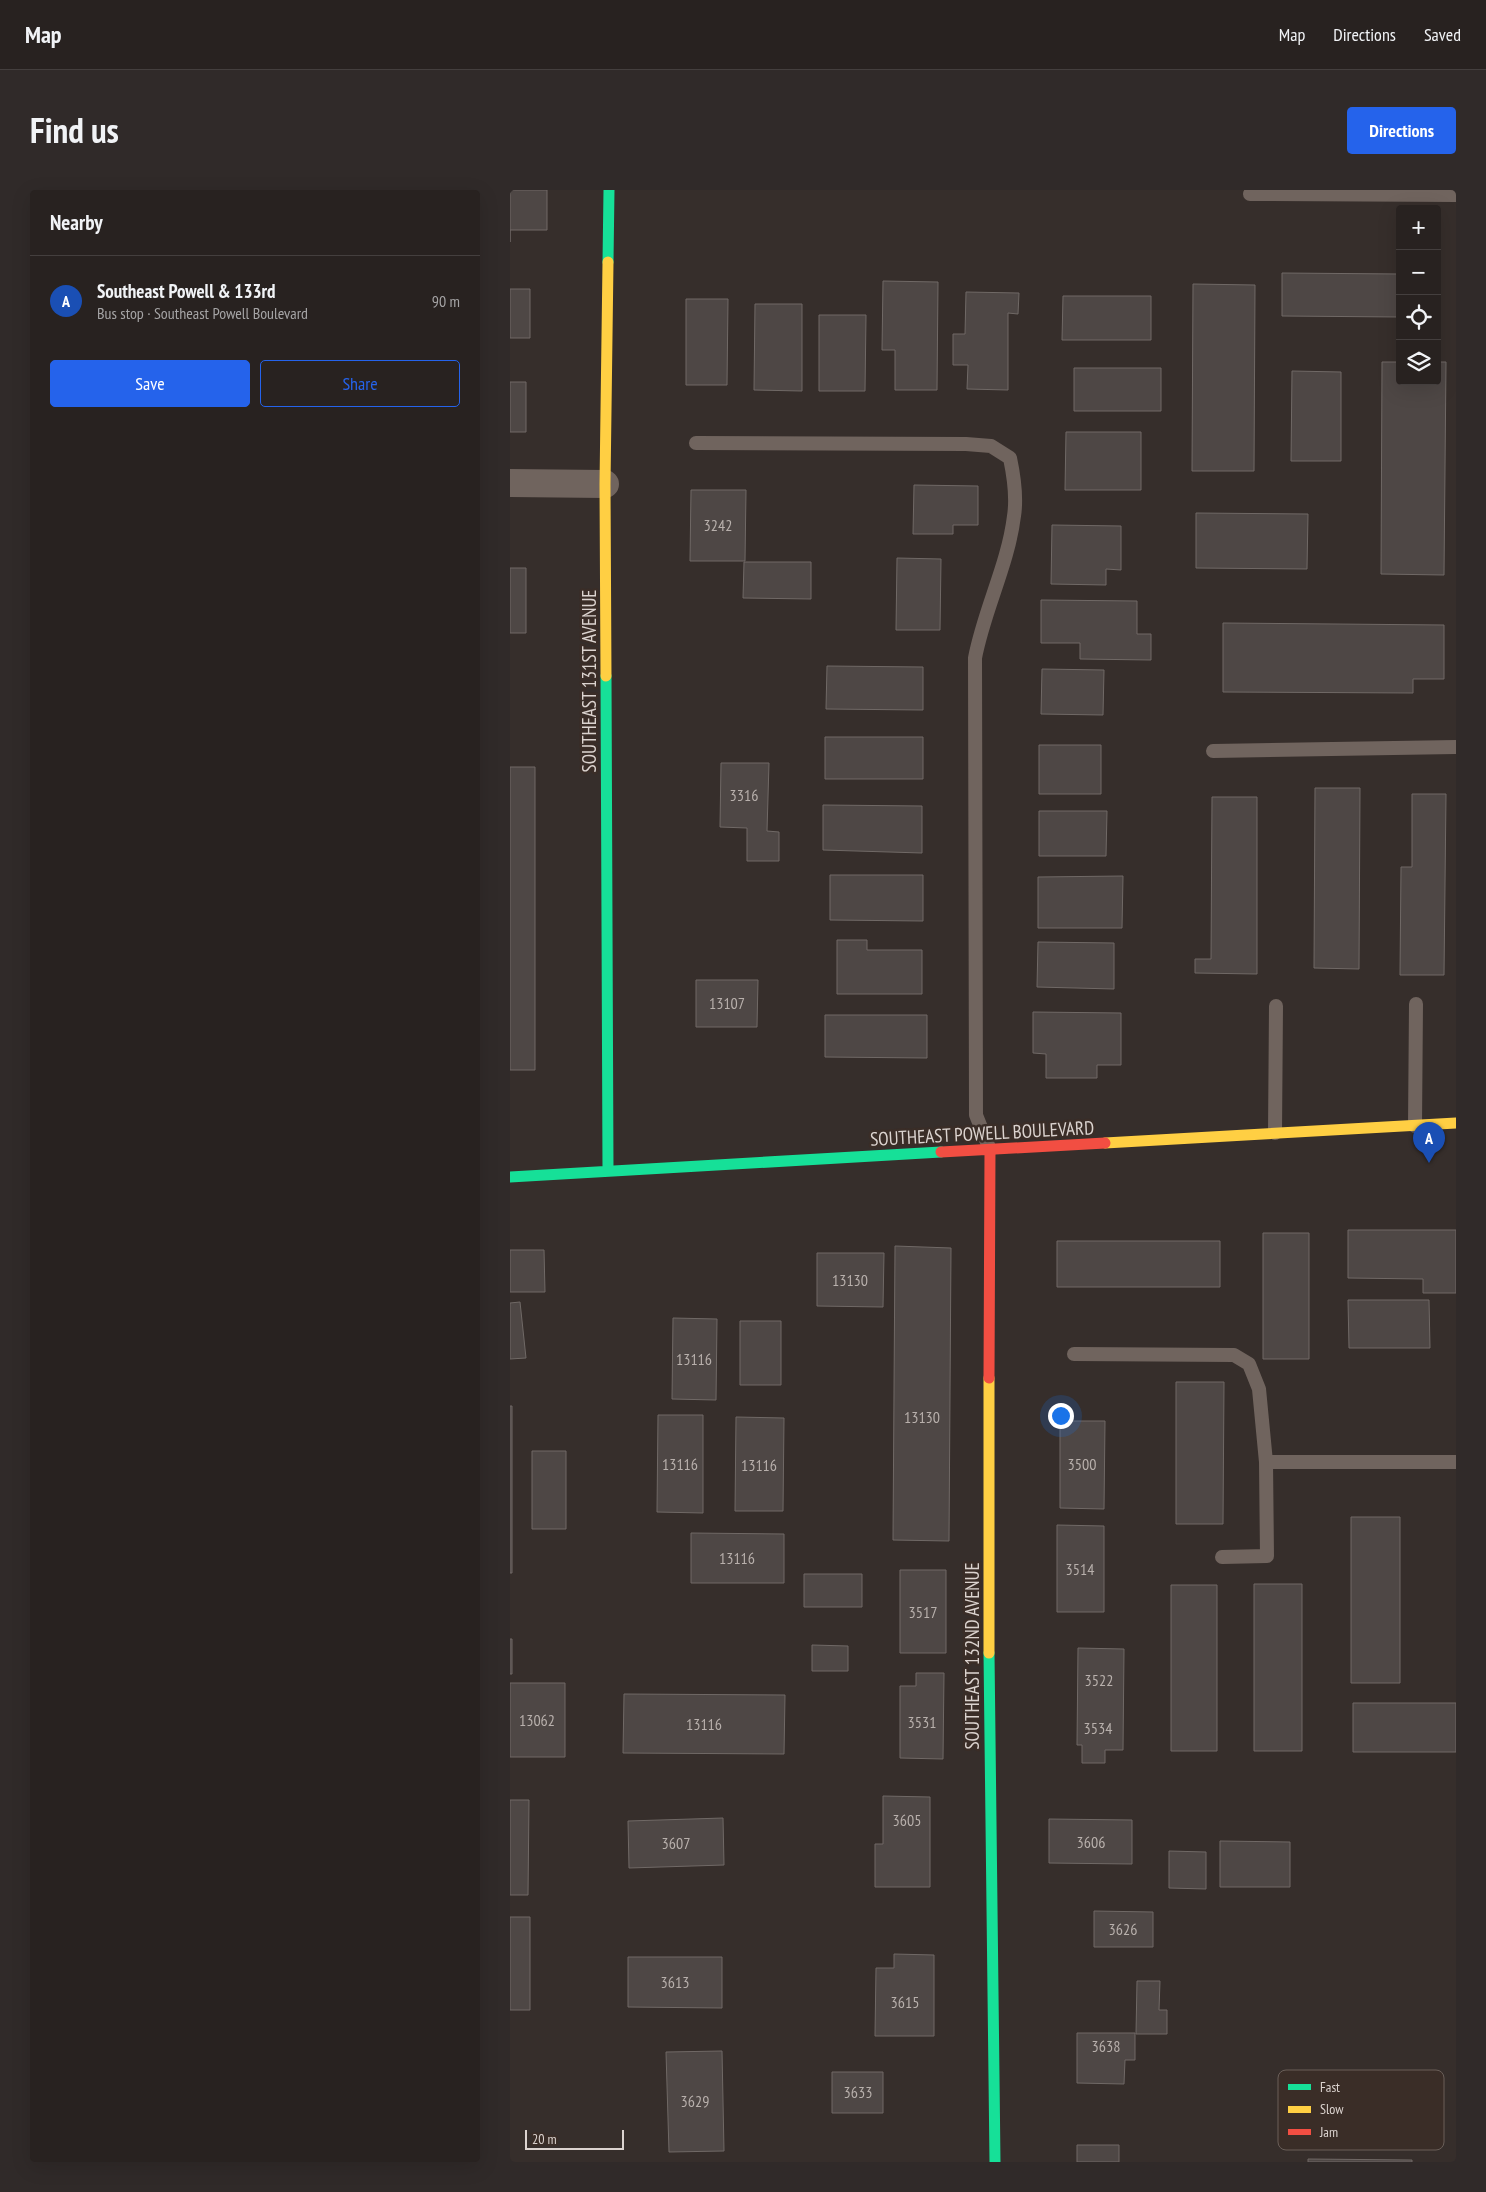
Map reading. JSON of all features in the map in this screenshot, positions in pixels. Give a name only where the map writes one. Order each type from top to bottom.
[{"type":"street","name":"SOUTHEAST 131ST AVENUE","points":[[608,1171],[605,484],[609,190]]},
{"type":"street","points":[[510,484],[605,484]]},
{"type":"street","name":"SOUTHEAST POWELL BOULEVARD","points":[[510,1176],[1456,1123]]},
{"type":"street","name":"SOUTHEAST 132ND AVENUE","points":[[990,1150],[988,1547],[995,2162]]},
{"type":"lane","points":[[1250,194],[1456,195]]},
{"type":"lane","points":[[696,443],[966,444],[992,446],[1010,458],[1014,476],[1014,516],[975,658],[976,1115],[990,1150]]},
{"type":"lane","points":[[1213,751],[1456,748]]},
{"type":"lane","points":[[1415,1126],[1416,1004]]},
{"type":"lane","points":[[1275,1133],[1276,1006]]},
{"type":"lane","points":[[1074,1354],[1234,1355],[1244,1359],[1255,1376],[1258,1389],[1266,1462],[1267,1556],[1222,1557]]},
{"type":"lane","points":[[1266,1462],[1456,1462]]},
{"type":"building","points":[[510,190],[547,190],[547,230],[510,230]]},
{"type":"building","points":[[1282,273],[1396,274],[1396,317],[1282,316]]},
{"type":"building","points":[[883,281],[938,282],[937,390],[895,390],[895,350],[882,350]]},
{"type":"building","points":[[1193,284],[1255,285],[1254,471],[1192,471]]},
{"type":"building","points":[[510,289],[530,289],[530,338],[510,338]]},
{"type":"building","points":[[966,292],[1019,293],[1018,314],[1008,313],[1008,390],[967,389],[968,365],[953,365],[953,334],[965,334]]},
{"type":"building","points":[[1063,296],[1151,296],[1151,340],[1062,340]]},
{"type":"building","points":[[686,299],[728,299],[727,385],[686,385]]},
{"type":"building","points":[[755,304],[802,304],[802,391],[754,390]]},
{"type":"building","points":[[819,315],[866,315],[865,391],[819,391]]},
{"type":"building","points":[[1382,362],[1396,362],[1396,385],[1441,385],[1441,362],[1446,362],[1444,575],[1381,574]]},
{"type":"building","points":[[1074,368],[1161,368],[1161,411],[1074,411]]},
{"type":"building","points":[[1292,371],[1341,372],[1341,461],[1291,461]]},
{"type":"building","points":[[510,382],[526,382],[526,432],[510,432]]},
{"type":"building","points":[[1066,432],[1141,432],[1141,490],[1065,490]]},
{"type":"building","points":[[914,485],[978,486],[978,525],[953,525],[953,534],[913,534]]},
{"type":"building","points":[[691,490],[746,490],[745,561],[690,561]]},
{"type":"building","points":[[1196,513],[1308,514],[1307,569],[1196,568]]},
{"type":"building","points":[[1052,525],[1121,526],[1121,570],[1106,569],[1106,585],[1051,584]]},
{"type":"building","points":[[897,558],[941,559],[940,630],[896,630]]},
{"type":"building","points":[[744,562],[811,562],[811,599],[743,598]]},
{"type":"building","points":[[510,568],[526,568],[526,633],[510,633]]},
{"type":"building","points":[[1041,600],[1137,601],[1137,634],[1151,634],[1151,660],[1080,659],[1080,643],[1041,643]]},
{"type":"building","points":[[1223,623],[1444,625],[1444,679],[1413,679],[1413,693],[1223,692]]},
{"type":"building","points":[[827,666],[923,667],[923,710],[826,709]]},
{"type":"building","points":[[1042,669],[1104,670],[1103,715],[1041,714]]},
{"type":"building","points":[[825,737],[923,737],[923,779],[825,779]]},
{"type":"building","points":[[1039,745],[1101,745],[1101,794],[1039,794]]},
{"type":"building","points":[[721,763],[769,763],[767,831],[779,832],[779,861],[747,861],[747,828],[720,827]]},
{"type":"building","points":[[510,767],[535,767],[535,1070],[510,1070]]},
{"type":"building","points":[[1315,788],[1360,788],[1359,969],[1314,968]]},
{"type":"building","points":[[1412,794],[1446,794],[1444,975],[1400,975],[1401,867],[1412,867]]},
{"type":"building","points":[[1212,797],[1257,797],[1257,974],[1195,973],[1195,959],[1211,959]]},
{"type":"building","points":[[823,805],[922,806],[922,853],[823,850]]},
{"type":"building","points":[[1039,811],[1107,811],[1106,856],[1039,856]]},
{"type":"building","points":[[830,875],[923,875],[923,921],[830,920]]},
{"type":"building","points":[[1123,876],[1122,928],[1038,928],[1038,877]]},
{"type":"building","points":[[837,940],[867,940],[867,950],[922,950],[922,994],[837,994]]},
{"type":"building","points":[[1038,942],[1114,943],[1114,989],[1037,987]]},
{"type":"building","points":[[696,980],[758,980],[757,1027],[696,1027]]},
{"type":"building","points":[[1033,1012],[1121,1013],[1121,1065],[1097,1065],[1097,1078],[1046,1078],[1046,1054],[1033,1053]]},
{"type":"building","points":[[825,1015],[927,1015],[927,1058],[825,1057]]},
{"type":"building","points":[[1348,1230],[1456,1230],[1456,1293],[1423,1293],[1423,1279],[1348,1278]]},
{"type":"building","points":[[1263,1233],[1309,1233],[1309,1359],[1263,1359]]},
{"type":"building","points":[[1057,1241],[1220,1241],[1220,1287],[1057,1287]]},
{"type":"building","points":[[895,1246],[951,1248],[949,1541],[893,1540]]},
{"type":"building","points":[[510,1250],[544,1250],[545,1292],[510,1292]]},
{"type":"building","points":[[817,1253],[884,1253],[883,1307],[817,1306]]},
{"type":"building","points":[[1348,1300],[1429,1300],[1430,1348],[1349,1348]]},
{"type":"building","points":[[520,1302],[526,1358],[510,1359],[510,1303]]},
{"type":"building","points":[[673,1318],[717,1319],[716,1400],[672,1399]]},
{"type":"building","points":[[740,1321],[781,1321],[781,1385],[740,1385]]},
{"type":"building","points":[[1176,1382],[1224,1382],[1223,1524],[1176,1524]]},
{"type":"building","points":[[510,1406],[512,1406],[512,1573],[510,1573]]},
{"type":"building","points":[[658,1415],[703,1415],[703,1513],[657,1512]]},
{"type":"building","points":[[736,1417],[784,1418],[783,1511],[735,1511]]},
{"type":"building","points":[[1060,1421],[1105,1421],[1104,1509],[1060,1508]]},
{"type":"building","points":[[532,1451],[566,1451],[566,1529],[532,1529]]},
{"type":"building","points":[[1351,1517],[1400,1517],[1400,1683],[1351,1683]]},
{"type":"building","points":[[1057,1525],[1104,1526],[1104,1612],[1057,1612]]},
{"type":"building","points":[[691,1533],[784,1534],[784,1583],[691,1583]]},
{"type":"building","points":[[900,1570],[946,1570],[946,1653],[900,1653]]},
{"type":"building","points":[[804,1574],[862,1574],[862,1607],[804,1607]]},
{"type":"building","points":[[1254,1584],[1302,1584],[1302,1751],[1254,1751]]},
{"type":"building","points":[[1171,1585],[1217,1585],[1217,1751],[1171,1751]]},
{"type":"building","points":[[510,1639],[512,1639],[512,1674],[510,1674]]},
{"type":"building","points":[[812,1645],[848,1646],[848,1671],[812,1671]]},
{"type":"building","points":[[1078,1648],[1124,1649],[1123,1750],[1105,1750],[1105,1763],[1082,1763],[1082,1745],[1077,1745]]},
{"type":"building","points":[[916,1673],[944,1673],[943,1759],[900,1758],[900,1686],[916,1686]]},
{"type":"building","points":[[510,1683],[565,1683],[565,1757],[510,1757]]},
{"type":"building","points":[[624,1694],[785,1695],[784,1754],[623,1753]]},
{"type":"building","points":[[1353,1703],[1456,1703],[1456,1752],[1353,1752]]},
{"type":"building","points":[[883,1796],[930,1797],[930,1887],[875,1887],[875,1844],[883,1844]]},
{"type":"building","points":[[510,1800],[529,1800],[528,1895],[510,1895]]},
{"type":"building","points":[[723,1818],[724,1865],[629,1868],[628,1821]]},
{"type":"building","points":[[1049,1819],[1132,1820],[1132,1864],[1049,1863]]},
{"type":"building","points":[[1220,1841],[1290,1842],[1290,1887],[1220,1887]]},
{"type":"building","points":[[1169,1851],[1206,1852],[1206,1889],[1169,1888]]},
{"type":"building","points":[[1094,1911],[1153,1912],[1153,1947],[1094,1947]]},
{"type":"building","points":[[510,1917],[530,1917],[530,2010],[510,2010]]},
{"type":"building","points":[[894,1954],[934,1955],[934,2036],[875,2036],[876,1968],[894,1968]]},
{"type":"building","points":[[628,1957],[722,1957],[722,2008],[628,2007]]},
{"type":"building","points":[[1137,1981],[1160,1981],[1159,2010],[1167,2010],[1167,2034],[1136,2034]]},
{"type":"building","points":[[1077,2033],[1135,2033],[1135,2060],[1125,2060],[1124,2084],[1077,2083]]},
{"type":"building","points":[[722,2051],[724,2151],[669,2152],[666,2052]]},
{"type":"building","points":[[832,2072],[883,2072],[883,2113],[832,2113]]},
{"type":"building","points":[[1077,2145],[1119,2145],[1119,2162],[1077,2162]]},
{"type":"building","points":[[1308,2159],[1412,2160],[1412,2162],[1308,2162]]},
{"type":"traffic: fast","points":[[608,262],[609,190]]},
{"type":"traffic: fast","points":[[606,676],[608,1171]]},
{"type":"traffic: fast","points":[[510,1177],[941,1152]]},
{"type":"traffic: fast","points":[[989,1653],[995,2162]]},
{"type":"traffic: slow","points":[[606,676],[605,484],[608,262]]},
{"type":"traffic: slow","points":[[1105,1143],[1456,1123]]},
{"type":"traffic: slow","points":[[989,1378],[989,1653]]},
{"type":"traffic: jam","points":[[941,1152],[1105,1143]]},
{"type":"traffic: jam","points":[[989,1378],[990,1150]]},
{"type":"place","name":"Southeast Powell & 133rd","points":[[1429,1163]]}]
